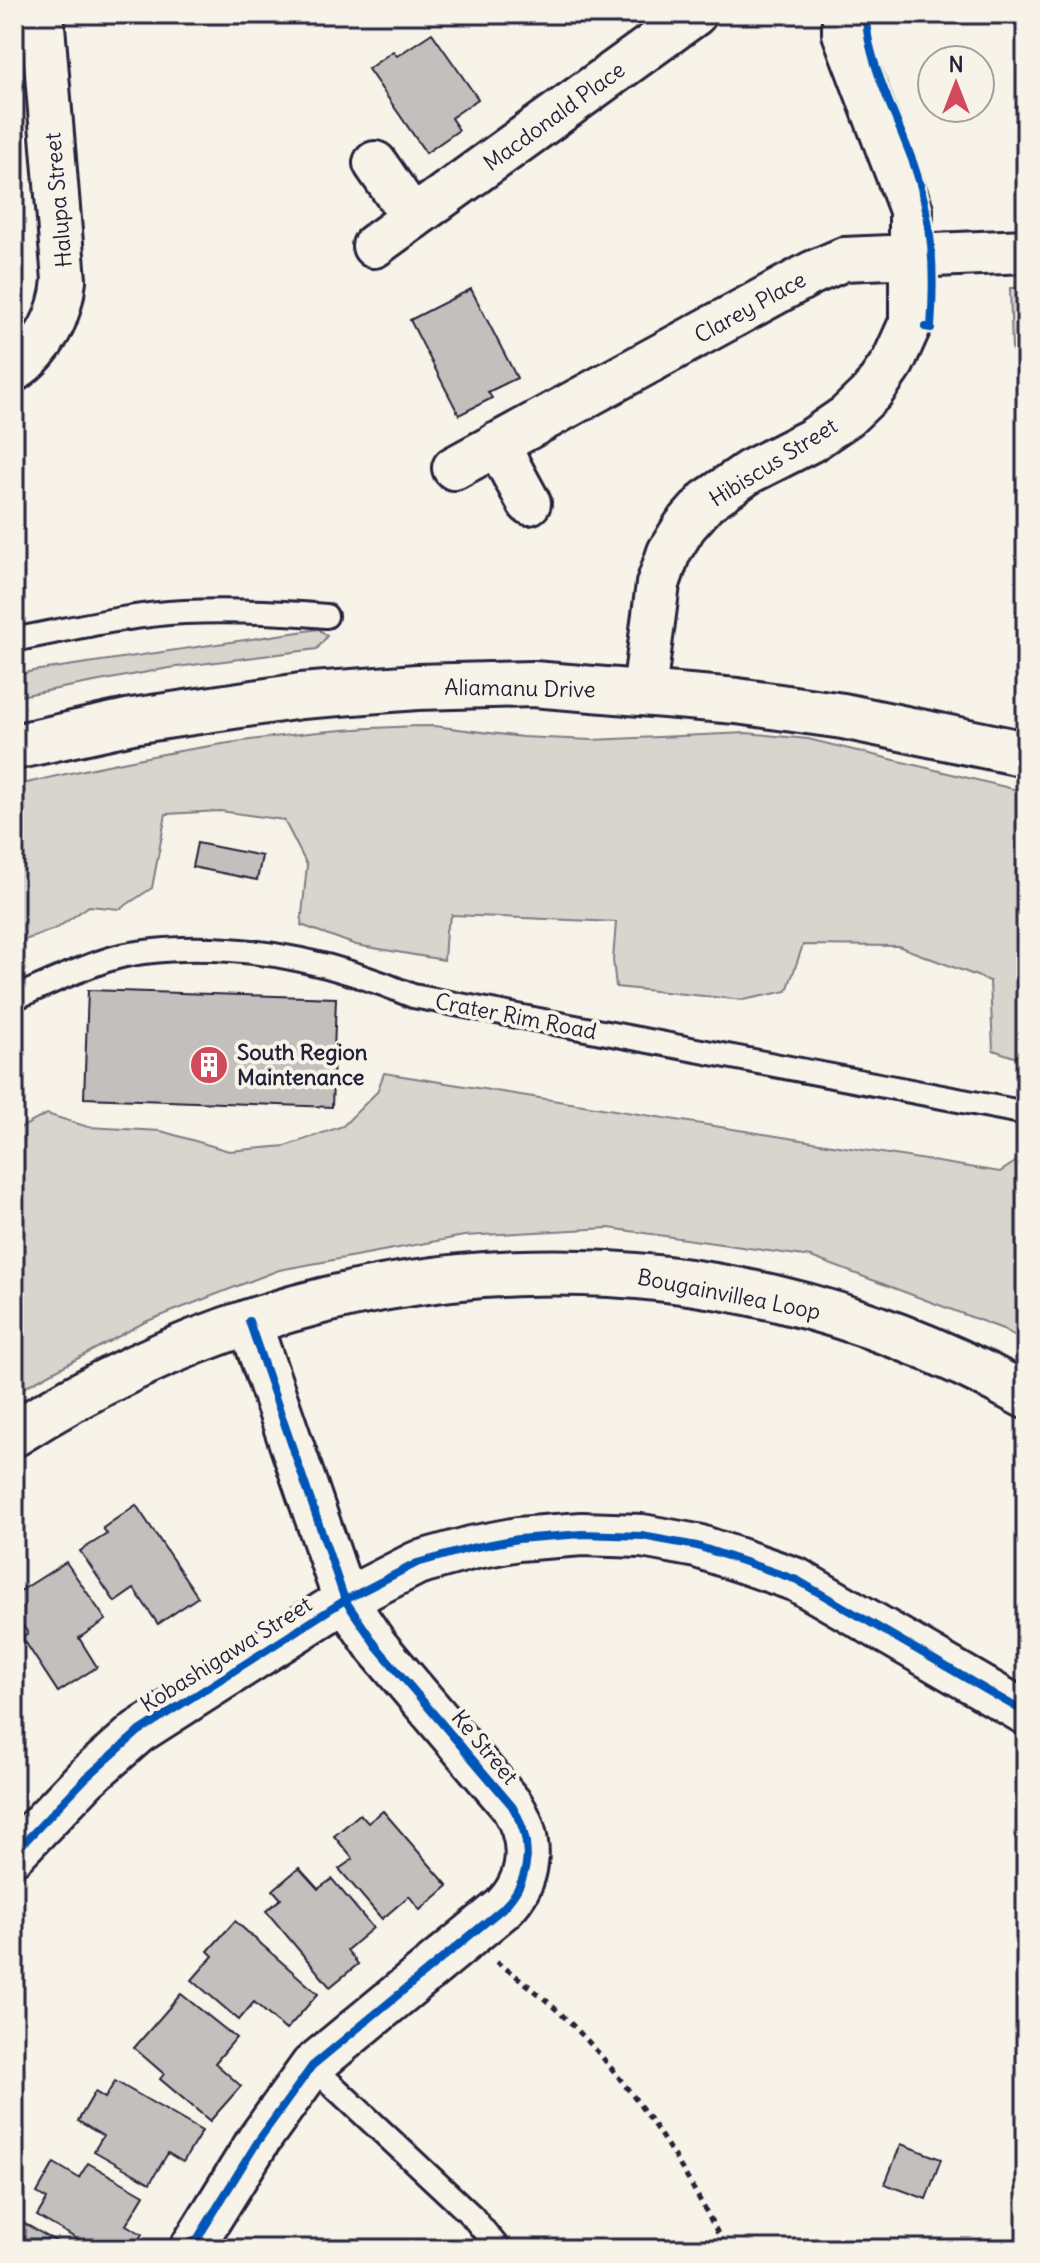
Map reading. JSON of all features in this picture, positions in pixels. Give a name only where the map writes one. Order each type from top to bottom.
[{"type":"street","name":"Halupa Street","points":[[14,370],[24,363],[47,335],[63,299],[42,14]]},
{"type":"street","name":"Macdonald Place","points":[[374,246],[695,14]]},
{"type":"street","name":"Hibiscus Street","points":[[644,691],[658,584],[677,539],[707,501],[749,472],[812,440],[847,416],[872,392],[893,362],[911,322],[911,210],[844,33],[844,14]]},
{"type":"street","points":[[375,163],[413,218]]},
{"type":"street","name":"Clarey Place","points":[[454,468],[844,259],[1026,251]]},
{"type":"street","points":[[497,444],[529,503]]},
{"type":"street","name":"Aliamanu Drive","points":[[14,747],[132,721],[301,696],[417,687],[533,684],[644,691],[843,716],[1026,754]]},
{"type":"street","name":"Bougainvillea Loop","points":[[14,1434],[98,1384],[162,1354],[249,1321],[353,1292],[495,1273],[617,1274],[673,1280],[773,1298],[834,1314],[949,1356],[1026,1396]]},
{"type":"street","name":"Ke Street","points":[[191,2249],[258,2141],[312,2066],[502,1909],[518,1889],[527,1864],[526,1838],[512,1806],[377,1647],[345,1600],[249,1321]]},
{"type":"street","name":"Kobashigawa Street","points":[[14,1853],[41,1821],[138,1732],[345,1600],[417,1563],[518,1539],[582,1534],[642,1536],[697,1546],[797,1580],[1026,1713]]},
{"type":"lane","points":[[14,640],[86,625],[181,613],[260,611],[326,616]]},
{"type":"lane","name":"Crater Rim Road","points":[[14,998],[112,958],[163,950],[214,948],[266,952],[316,961],[365,976],[413,996],[1026,1113]]},
{"type":"lane","points":[[312,2066],[472,2216],[499,2249]]},
{"type":"path","points":[[490,1958],[511,1972],[581,2034],[621,2079],[691,2185],[726,2249]]},
{"type":"shaded area","points":[[1010,288],[1026,288],[1026,367],[1012,350]]},
{"type":"shaded area","points":[[319,629],[327,636],[317,649],[169,668],[14,697],[14,676],[33,671]]},
{"type":"shaded area","points":[[434,726],[522,737],[592,740],[746,733],[808,739],[1026,792],[1026,1061],[993,1050],[990,981],[898,946],[803,945],[787,991],[743,1000],[616,987],[613,960],[616,922],[452,915],[446,930],[444,960],[356,945],[301,925],[307,865],[284,820],[220,811],[166,814],[152,888],[120,909],[89,906],[57,928],[14,944],[14,786],[222,744],[328,731]]},
{"type":"shaded area","points":[[384,1073],[1000,1172],[1026,1155],[1026,1342],[1003,1329],[811,1257],[609,1228],[464,1236],[279,1270],[145,1322],[14,1393],[14,1131],[47,1114],[88,1127],[161,1131],[229,1151],[286,1146],[343,1126],[377,1092]]},
{"type":"building","points":[[432,33],[478,99],[451,118],[459,130],[426,153],[368,69],[393,51],[397,56]]},
{"type":"building","points":[[471,289],[517,378],[488,392],[492,398],[459,415],[410,320]]},
{"type":"building","points":[[197,843],[262,856],[257,880],[192,867]]},
{"type":"building","name":"South Region Maintenance","points":[[88,990],[336,998],[332,1107],[84,1098]]},
{"type":"building","points":[[136,1505],[198,1597],[158,1624],[134,1589],[115,1602],[80,1551],[107,1534],[103,1528]]},
{"type":"building","points":[[66,1562],[106,1620],[79,1638],[97,1667],[58,1692],[22,1637],[28,1633],[14,1613],[14,1595]]},
{"type":"building","points":[[383,1811],[448,1886],[420,1910],[409,1896],[382,1919],[339,1869],[353,1859],[334,1836],[360,1814],[368,1823]]},
{"type":"building","points":[[299,1868],[318,1889],[332,1879],[373,1928],[347,1950],[358,1964],[330,1987],[266,1911],[281,1899],[273,1890]]},
{"type":"building","points":[[235,1921],[318,1994],[286,2030],[254,2002],[239,2020],[192,1980],[213,1956],[208,1951]]},
{"type":"building","points":[[181,1994],[236,2038],[215,2063],[241,2086],[210,2121],[160,2079],[164,2074],[134,2048]]},
{"type":"building","points":[[115,2081],[202,2131],[183,2162],[168,2153],[150,2183],[94,2151],[103,2136],[78,2121],[95,2092],[105,2098]]},
{"type":"building","points":[[901,2144],[941,2159],[926,2199],[885,2184]]},
{"type":"building","points":[[54,2163],[79,2178],[88,2163],[144,2195],[126,2225],[142,2234],[133,2249],[95,2249],[37,2216],[47,2199],[37,2193]]},
{"type":"building","points":[[22,2222],[69,2249],[14,2249],[14,2236]]},
{"type":"cycle path","points":[[866,14],[871,50],[914,165],[929,226],[933,286],[931,328],[925,327]]},
{"type":"cycle path","points":[[191,2249],[258,2141],[312,2066],[502,1909],[519,1886],[526,1860],[524,1833],[512,1806],[377,1647],[345,1600],[249,1321]]},
{"type":"cycle path","points":[[14,1853],[86,1778],[138,1732],[345,1600],[417,1563],[518,1539],[582,1534],[642,1536],[697,1546],[745,1562],[797,1580],[1026,1713]]},
{"type":"place","name":"South Region Maintenance","points":[[209,1065]]}]
